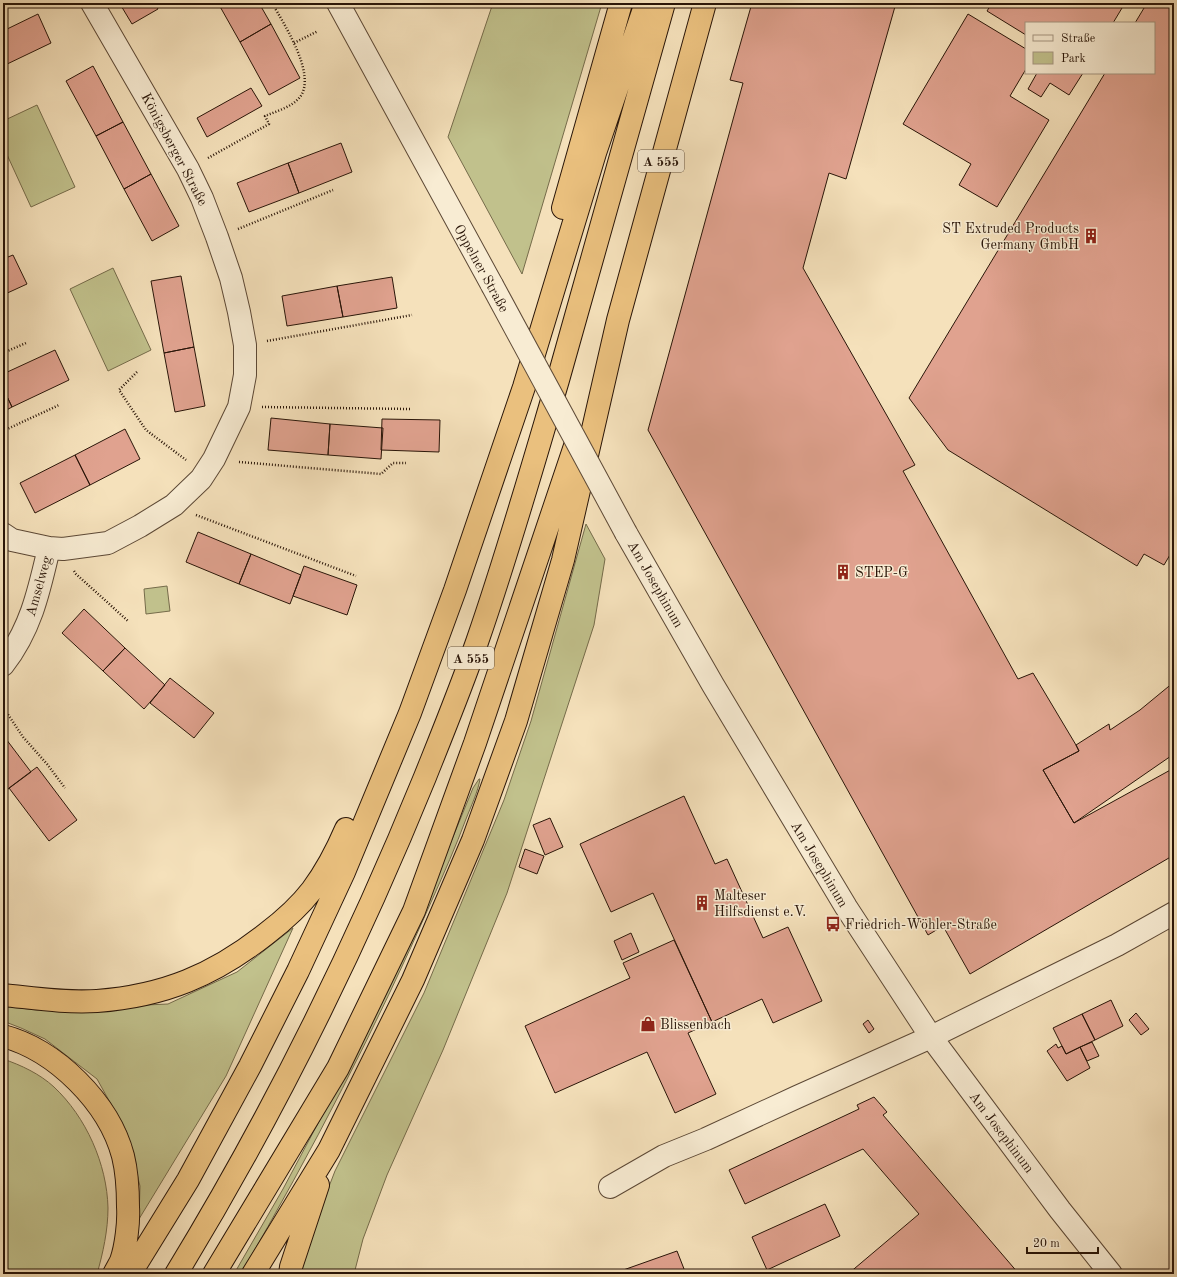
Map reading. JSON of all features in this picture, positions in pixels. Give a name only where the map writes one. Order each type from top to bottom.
[{"type":"highway","points":[[3,995],[56,1001],[96,1001],[136,996],[166,989],[193,979],[221,966],[247,950],[288,916],[312,890],[335,854],[357,806],[425,633],[483,465],[528,329],[621,3]]},
{"type":"highway","points":[[130,1274],[188,1180],[250,1066],[294,978],[344,872],[410,713],[455,590],[524,387],[595,153],[646,3]]},
{"type":"highway","name":"A 555","points":[[176,1274],[208,1222],[257,1134],[303,1046],[358,934],[457,696],[477,641],[529,479],[589,274],[664,3]]},
{"type":"highway","name":"A 555","points":[[214,1274],[338,1068],[414,911],[475,743],[618,320],[705,3]]},
{"type":"highway","points":[[253,1274],[329,1150],[413,980],[472,840],[516,721],[563,560],[618,320]]},
{"type":"highway","points":[[3,1036],[35,1050],[57,1063],[81,1083],[112,1127],[123,1156],[128,1187],[129,1223],[121,1260],[114,1274]]},
{"type":"highway","points":[[290,1274],[329,1150]]},
{"type":"street","name":"Königsberger Straße","points":[[3,534],[12,540],[56,549],[108,543],[174,505],[201,480],[214,460],[240,407],[245,375],[245,345],[231,278],[217,237],[202,198],[188,169],[92,3]]},
{"type":"street","name":"Oppelner Straße","points":[[338,3],[626,533]]},
{"type":"street","name":"Am Josephinum","points":[[626,533],[713,685],[846,907],[931,1037],[1060,1210],[1111,1274]]},
{"type":"street","name":"Amselweg","points":[[3,665],[21,636],[34,609],[56,549]]},
{"type":"street","points":[[610,1187],[664,1156],[706,1140],[797,1097],[931,1037],[1117,945],[1174,913]]},
{"type":"path","points":[[188,169],[269,124],[265,116],[293,104],[301,96],[306,82],[302,63],[294,43],[272,3]]},
{"type":"path","points":[[294,43],[318,31]]},
{"type":"path","points":[[217,237],[333,190]]},
{"type":"path","points":[[245,345],[412,315]]},
{"type":"path","points":[[3,353],[26,343]]},
{"type":"path","points":[[137,372],[119,390],[146,430],[184,457],[201,480]]},
{"type":"path","points":[[3,431],[59,405]]},
{"type":"path","points":[[240,407],[410,409]]},
{"type":"path","points":[[214,460],[381,474],[393,463],[406,463]]},
{"type":"path","points":[[174,505],[218,524],[356,576]]},
{"type":"path","points":[[56,549],[76,574],[128,621]]},
{"type":"path","points":[[3,707],[23,737],[47,764],[65,788]]},
{"type":"green space","points":[[493,3],[602,3],[522,274],[448,137]]},
{"type":"green space","points":[[37,105],[75,187],[31,207],[3,146],[3,121]]},
{"type":"green space","points":[[113,268],[151,350],[108,371],[70,289]]},
{"type":"green space","points":[[586,524],[605,559],[594,625],[507,893],[443,1050],[387,1175],[363,1239],[354,1274],[299,1274],[311,1233],[335,1171],[424,993],[504,800],[531,721]]},
{"type":"green space","points":[[167,586],[170,611],[146,614],[144,589]]},
{"type":"green space","points":[[479,779],[476,794],[445,870],[411,948],[366,1042],[268,1227],[241,1274],[234,1274],[283,1189],[340,1082],[435,881],[473,788]]},
{"type":"green space","points":[[293,928],[226,1076],[139,1219],[140,1186],[126,1131],[97,1079],[45,1039],[3,1021],[3,1006],[37,1010],[168,1004],[237,972]]},
{"type":"green space","points":[[3,1059],[30,1070],[54,1087],[76,1112],[93,1142],[104,1175],[108,1208],[105,1241],[97,1274],[3,1274]]},
{"type":"building","points":[[116,3],[155,3],[158,9],[132,24],[120,4],[117,6]]},
{"type":"building","points":[[218,3],[259,3],[271,24],[240,42]]},
{"type":"building","name":"STEP-G","points":[[752,3],[896,3],[846,179],[829,173],[803,268],[915,465],[903,471],[1018,679],[1033,673],[1079,751],[1043,770],[1074,823],[1174,768],[1174,855],[970,974],[943,926],[928,935],[648,430],[743,83],[730,80]]},
{"type":"building","points":[[992,3],[1125,3],[1114,22],[1025,22],[1025,34],[987,11]]},
{"type":"building","name":"ST Extruded Products Germany GmbH","points":[[1147,3],[1174,3],[1174,548],[1164,565],[1144,554],[1137,566],[948,450],[909,398],[1104,74],[1155,74],[1155,22],[1136,22]]},
{"type":"building","points":[[38,14],[51,43],[3,66],[3,31]]},
{"type":"building","points":[[968,14],[1025,48],[1025,71],[1010,96],[1049,120],[997,207],[959,185],[971,164],[903,124]]},
{"type":"building","points":[[271,24],[300,78],[269,95],[240,42]]},
{"type":"building","points":[[93,66],[123,122],[96,136],[66,81]]},
{"type":"building","points":[[1036,74],[1082,74],[1069,95],[1050,83],[1041,97],[1028,89]]},
{"type":"building","points":[[251,88],[262,106],[207,137],[197,118]]},
{"type":"building","points":[[123,122],[151,174],[124,189],[96,136]]},
{"type":"building","points":[[341,143],[352,172],[299,193],[288,163]]},
{"type":"building","points":[[288,163],[299,193],[249,212],[237,183]]},
{"type":"building","points":[[151,174],[179,226],[152,241],[124,189]]},
{"type":"building","points":[[13,255],[27,284],[3,295],[3,259]]},
{"type":"building","points":[[181,276],[194,347],[164,353],[151,281]]},
{"type":"building","points":[[392,277],[397,308],[343,317],[337,286]]},
{"type":"building","points":[[337,286],[343,317],[287,326],[282,296]]},
{"type":"building","points":[[194,347],[205,406],[175,412],[164,353]]},
{"type":"building","points":[[55,350],[69,380],[12,407],[3,388],[3,374]]},
{"type":"building","points":[[3,388],[12,407],[3,412]]},
{"type":"building","points":[[271,418],[330,424],[328,455],[268,450]]},
{"type":"building","points":[[382,419],[440,420],[439,452],[381,450]]},
{"type":"building","points":[[330,424],[383,428],[381,459],[328,455]]},
{"type":"building","points":[[125,429],[140,459],[90,485],[75,455]]},
{"type":"building","points":[[75,455],[90,485],[35,513],[20,483]]},
{"type":"building","points":[[198,532],[251,554],[239,584],[186,562]]},
{"type":"building","points":[[251,554],[301,575],[290,604],[239,584]]},
{"type":"building","points":[[304,566],[357,585],[347,615],[293,596]]},
{"type":"building","points":[[84,609],[125,648],[103,671],[62,633]]},
{"type":"building","points":[[125,648],[165,685],[144,709],[103,671]]},
{"type":"building","points":[[170,678],[214,713],[194,738],[150,703]]},
{"type":"building","points":[[1174,682],[1174,760],[1171,756],[1074,823],[1043,770],[1079,751],[1076,745],[1109,724],[1110,730],[1140,710]]},
{"type":"building","points":[[3,735],[31,772],[4,792],[3,792]]},
{"type":"building","points":[[37,767],[77,820],[49,841],[9,788]]},
{"type":"building","name":"Malteser Hilfsdienst e.V.","points":[[684,796],[715,864],[727,859],[763,938],[788,927],[822,1001],[773,1023],[762,999],[712,1022],[653,893],[611,912],[580,844]]},
{"type":"building","points":[[550,818],[563,847],[545,855],[533,825]]},
{"type":"building","points":[[525,849],[544,856],[537,874],[519,867]]},
{"type":"building","points":[[631,933],[639,952],[622,960],[614,941]]},
{"type":"building","points":[[674,940],[712,1022],[688,1033],[716,1094],[675,1113],[647,1052],[555,1093],[525,1026],[630,978],[623,963]]},
{"type":"building","points":[[1111,1000],[1123,1026],[1095,1040],[1082,1014]]},
{"type":"building","points":[[1136,1013],[1149,1029],[1141,1035],[1129,1020]]},
{"type":"building","points":[[1082,1014],[1095,1040],[1066,1054],[1053,1028]]},
{"type":"building","points":[[868,1020],[874,1029],[869,1033],[863,1024]]},
{"type":"building","points":[[1092,1042],[1099,1056],[1087,1061],[1080,1047]]},
{"type":"building","points":[[1056,1044],[1058,1048],[1062,1046],[1066,1054],[1080,1047],[1090,1068],[1067,1081],[1047,1051]]},
{"type":"building","points":[[874,1097],[887,1112],[883,1115],[1019,1274],[848,1274],[919,1214],[863,1149],[745,1204],[729,1170],[859,1109],[857,1105]]},
{"type":"building","points":[[825,1204],[840,1236],[767,1270],[752,1237]]},
{"type":"building","points":[[677,1251],[686,1274],[612,1274]]},
{"type":"place","name":"ST Extruded Products Germany GmbH","points":[[1091,236]]},
{"type":"place","name":"STEP-G","points":[[843,572]]},
{"type":"place","name":"Malteser Hilfsdienst e.V.","points":[[702,903]]},
{"type":"place","name":"Friedrich-Wöhler-Straße","points":[[833,924]]},
{"type":"place","name":"Blissenbach","points":[[648,1024]]}]
